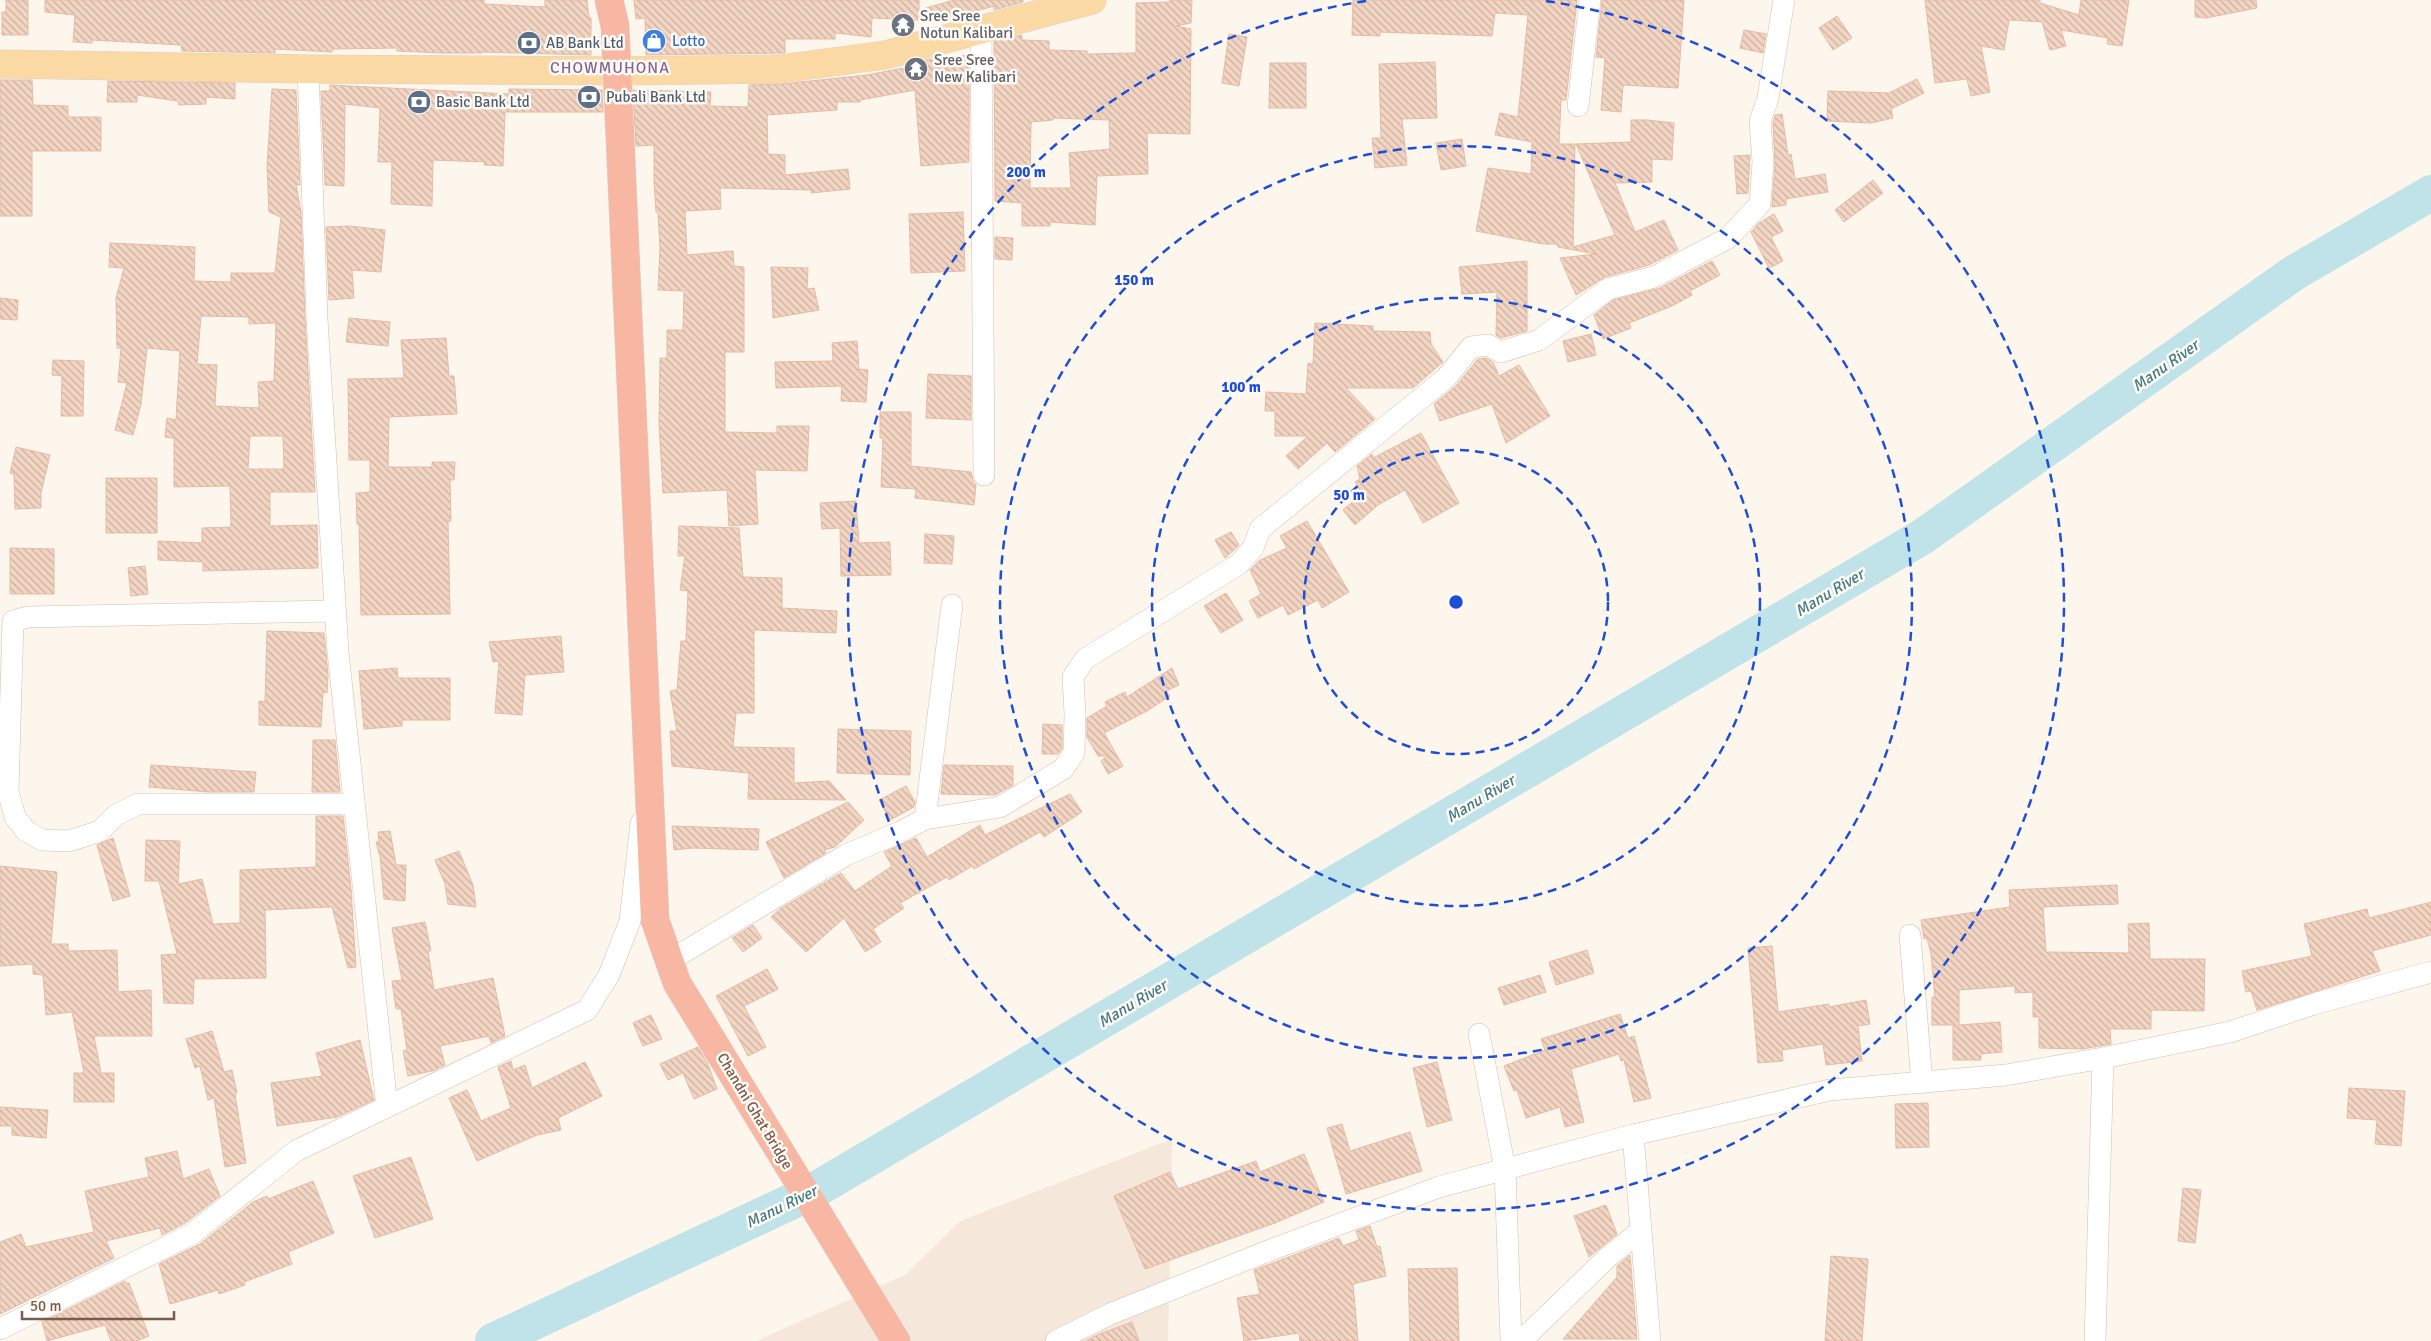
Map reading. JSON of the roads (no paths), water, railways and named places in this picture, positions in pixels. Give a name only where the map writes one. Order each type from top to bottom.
[{"type":"highway","name":"Chandni Ghat Bridge","points":[[609,0],[615,26],[654,920],[673,972],[896,1341]]},
{"type":"main road","points":[[0,64],[616,71],[780,69],[885,55],[1092,0]]},
{"type":"street","points":[[1578,106],[1590,0]]},
{"type":"street","points":[[673,972],[846,855],[925,819],[1000,807],[1063,769],[1074,753],[1075,714],[1073,676],[1085,659],[1239,564],[1253,548],[1260,529],[1446,378],[1471,347],[1488,345],[1501,352],[1539,340],[1608,289],[1654,277],[1728,238],[1760,204],[1763,162],[1760,121],[1768,98],[1784,0]]},
{"type":"street","points":[[981,30],[984,475]]},
{"type":"street","points":[[308,69],[317,318],[335,611],[387,1108]]},
{"type":"street","points":[[925,819],[952,605]]},
{"type":"street","points":[[335,611],[28,617],[13,621],[8,791],[15,817],[26,831],[42,840],[69,841],[100,831],[116,815],[138,804],[354,804]]},
{"type":"street","points":[[0,1329],[192,1234],[296,1151],[587,1010],[608,975],[630,921],[647,768]]},
{"type":"street","points":[[1910,935],[1922,1083]]},
{"type":"street","points":[[1056,1341],[1110,1314],[1273,1249],[1439,1187],[1505,1169],[1633,1136],[1830,1090],[2006,1075],[2103,1058],[2230,1032],[2314,1004],[2431,972]]},
{"type":"street","points":[[1480,1034],[1505,1169],[1511,1341]]},
{"type":"street","points":[[2095,1341],[2103,1058]]},
{"type":"street","points":[[1633,1136],[1650,1341]]},
{"type":"street","points":[[1521,1341],[1607,1258],[1641,1230]]},
{"type":"waterway","name":"Manu River","points":[[493,1341],[810,1193],[1922,537],[2294,273],[2431,193]]},
{"type":"place","name":"Sree Sree Notun Kalibari","points":[[903,25]]},
{"type":"place","name":"Lotto","points":[[654,41]]},
{"type":"place","name":"AB Bank Ltd","points":[[529,43]]},
{"type":"place","name":"Sree Sree New Kalibari","points":[[916,69]]},
{"type":"place","name":"Pubali Bank Ltd","points":[[589,97]]},
{"type":"place","name":"Basic Bank Ltd","points":[[419,102]]},
{"type":"district","name":"CHOWMUHONA","points":[[610,67]]}]
